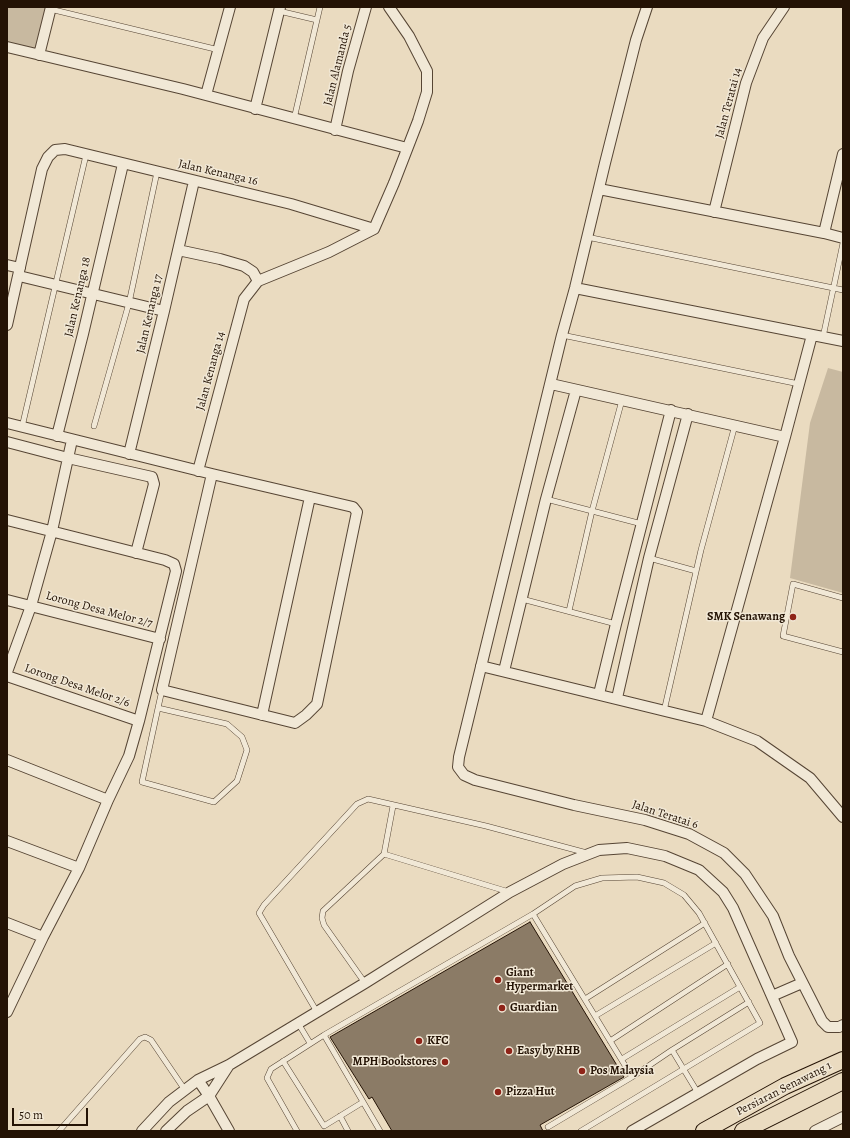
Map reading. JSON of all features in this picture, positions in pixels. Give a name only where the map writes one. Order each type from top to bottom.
[{"type":"main road","name":"Persiaran Senawang 1","points":[[704,1131],[785,1086],[843,1060]]},
{"type":"main road","name":"Persiaran Senawang 1","points":[[743,1131],[840,1084]]},
{"type":"street","points":[[206,96],[230,7]]},
{"type":"street","name":"Jalan Alamanda 5","points":[[335,130],[348,71],[366,7]]},
{"type":"street","points":[[178,250],[244,266],[253,272],[258,281],[329,252],[374,229],[407,148],[427,92],[427,71],[409,36],[389,7]]},
{"type":"street","points":[[647,7],[636,40],[481,666],[617,698],[706,721],[757,741],[810,778],[843,817]]},
{"type":"street","name":"Jalan Teratai 14","points":[[714,212],[746,83],[763,38],[784,7]]},
{"type":"street","points":[[39,56],[50,8]]},
{"type":"street","points":[[256,109],[279,9]]},
{"type":"street","points":[[7,47],[206,96],[407,148]]},
{"type":"street","name":"Jalan Kenanga 16","points":[[19,272],[42,169],[48,157],[55,150],[65,149],[291,204],[374,229]]},
{"type":"street","points":[[824,233],[843,154]]},
{"type":"street","name":"Jalan Kenanga 18","points":[[57,436],[93,294],[123,164]]},
{"type":"street","name":"Jalan Kenanga 17","points":[[129,454],[194,181]]},
{"type":"street","points":[[599,189],[843,238]]},
{"type":"street","points":[[7,265],[19,272],[55,285],[164,311]]},
{"type":"street","points":[[7,325],[10,302],[19,272]]},
{"type":"street","name":"Jalan Kenanga 14","points":[[198,471],[244,299],[258,281]]},
{"type":"street","points":[[575,288],[843,341]]},
{"type":"street","points":[[706,721],[812,335]]},
{"type":"street","points":[[550,384],[785,436]]},
{"type":"street","points":[[504,671],[546,499],[576,390]]},
{"type":"street","points":[[599,694],[671,410]]},
{"type":"street","points":[[617,698],[649,558],[688,414]]},
{"type":"street","points":[[7,423],[198,471],[212,474],[352,507],[357,512],[317,704],[295,723],[162,690],[212,474]]},
{"type":"street","points":[[7,672],[31,606],[52,532],[72,440]]},
{"type":"street","points":[[7,442],[68,458],[152,476],[154,484],[136,553]]},
{"type":"street","points":[[262,715],[310,497]]},
{"type":"street","points":[[7,520],[165,560],[174,564],[176,571],[160,639],[129,756],[108,800],[79,868],[8,1008]]},
{"type":"street","name":"Lorong Desa Melor 2/7","points":[[7,600],[160,639]]},
{"type":"street","name":"Jalan Teratai 6","points":[[481,666],[459,757],[458,767],[464,775],[475,780],[574,805],[645,820],[689,834],[724,854],[745,874],[773,916],[789,956],[822,1021],[828,1027],[839,1027],[843,1025]]},
{"type":"street","name":"Lorong Desa Melor 2/6","points":[[7,676],[139,721]]},
{"type":"street","points":[[7,760],[108,800]]},
{"type":"street","points":[[7,841],[79,868]]},
{"type":"street","points":[[142,1131],[170,1102],[198,1080],[229,1065],[365,984],[510,892],[563,864],[599,850],[627,848],[664,856],[699,870],[724,892],[733,908],[792,1042],[757,1059],[632,1131]]},
{"type":"street","points":[[7,923],[43,937]]},
{"type":"street","points":[[772,996],[802,983]]},
{"type":"street","points":[[166,1131],[187,1111],[208,1096],[229,1065]]},
{"type":"street","points":[[198,1080],[229,1131]]},
{"type":"street","points":[[815,1131],[843,1116]]},
{"type":"lane","points":[[294,119],[320,7]]},
{"type":"lane","points":[[50,8],[219,50]]},
{"type":"lane","points":[[279,9],[317,20]]},
{"type":"lane","points":[[22,427],[86,154]]},
{"type":"lane","points":[[94,426],[129,303],[157,172]]},
{"type":"lane","points":[[587,237],[843,290]]},
{"type":"lane","points":[[823,337],[843,243]]},
{"type":"lane","points":[[562,335],[799,384]]},
{"type":"lane","points":[[569,611],[592,511],[622,400]]},
{"type":"lane","points":[[664,711],[696,571],[735,424]]},
{"type":"lane","points":[[546,499],[642,524]]},
{"type":"lane","points":[[649,558],[696,571]]},
{"type":"lane","points":[[843,598],[793,584],[783,636],[843,652]]},
{"type":"lane","points":[[522,599],[616,624]]},
{"type":"lane","points":[[158,708],[227,724],[242,738],[247,750],[237,781],[214,802],[142,782],[158,708],[162,690]]},
{"type":"lane","points":[[317,1012],[259,913],[357,804],[368,799],[393,806],[486,826],[590,854]]},
{"type":"lane","points":[[365,984],[324,925],[322,918],[323,911],[384,854],[393,806]]},
{"type":"lane","points":[[384,854],[510,892]]},
{"type":"lane","points":[[298,1131],[267,1078],[270,1069],[310,1043],[533,914],[575,886],[602,878],[637,877],[664,883],[684,894],[699,913],[760,1023],[581,1131]]},
{"type":"lane","points":[[533,914],[632,1077]]},
{"type":"lane","points":[[585,998],[705,923]]},
{"type":"lane","points":[[595,1016],[716,943]]},
{"type":"lane","points":[[610,1041],[728,964]]},
{"type":"lane","points":[[622,1059],[740,987]]},
{"type":"lane","points":[[548,1127],[632,1077],[749,1002]]},
{"type":"lane","points":[[298,1023],[310,1043]]},
{"type":"lane","points":[[324,1035],[380,1131]]},
{"type":"lane","points":[[59,1131],[140,1039],[145,1037],[150,1040],[185,1090]]},
{"type":"lane","points":[[672,1050],[698,1093]]},
{"type":"lane","points":[[283,1061],[325,1129],[340,1116],[363,1102]]},
{"type":"lane","points":[[340,1116],[348,1131]]},
{"type":"shaded area","points":[[7,7],[51,7],[39,55],[7,47]]},
{"type":"shaded area","points":[[828,368],[843,372],[843,593],[790,578],[810,423]]},
{"type":"building","name":"Giant Hypermarket","points":[[530,922],[624,1077],[540,1125],[543,1131],[392,1131],[372,1097],[369,1099],[330,1037]]},
{"type":"place","name":"SMK Senawang","points":[[793,617]]},
{"type":"place","name":"Giant Hypermarket","points":[[498,980]]},
{"type":"place","name":"Guardian","points":[[502,1008]]},
{"type":"place","name":"KFC","points":[[419,1041]]},
{"type":"place","name":"Easy by RHB","points":[[509,1051]]},
{"type":"place","name":"MPH Bookstores","points":[[445,1062]]},
{"type":"place","name":"Pos Malaysia","points":[[582,1071]]},
{"type":"place","name":"Pizza Hut","points":[[498,1092]]}]
